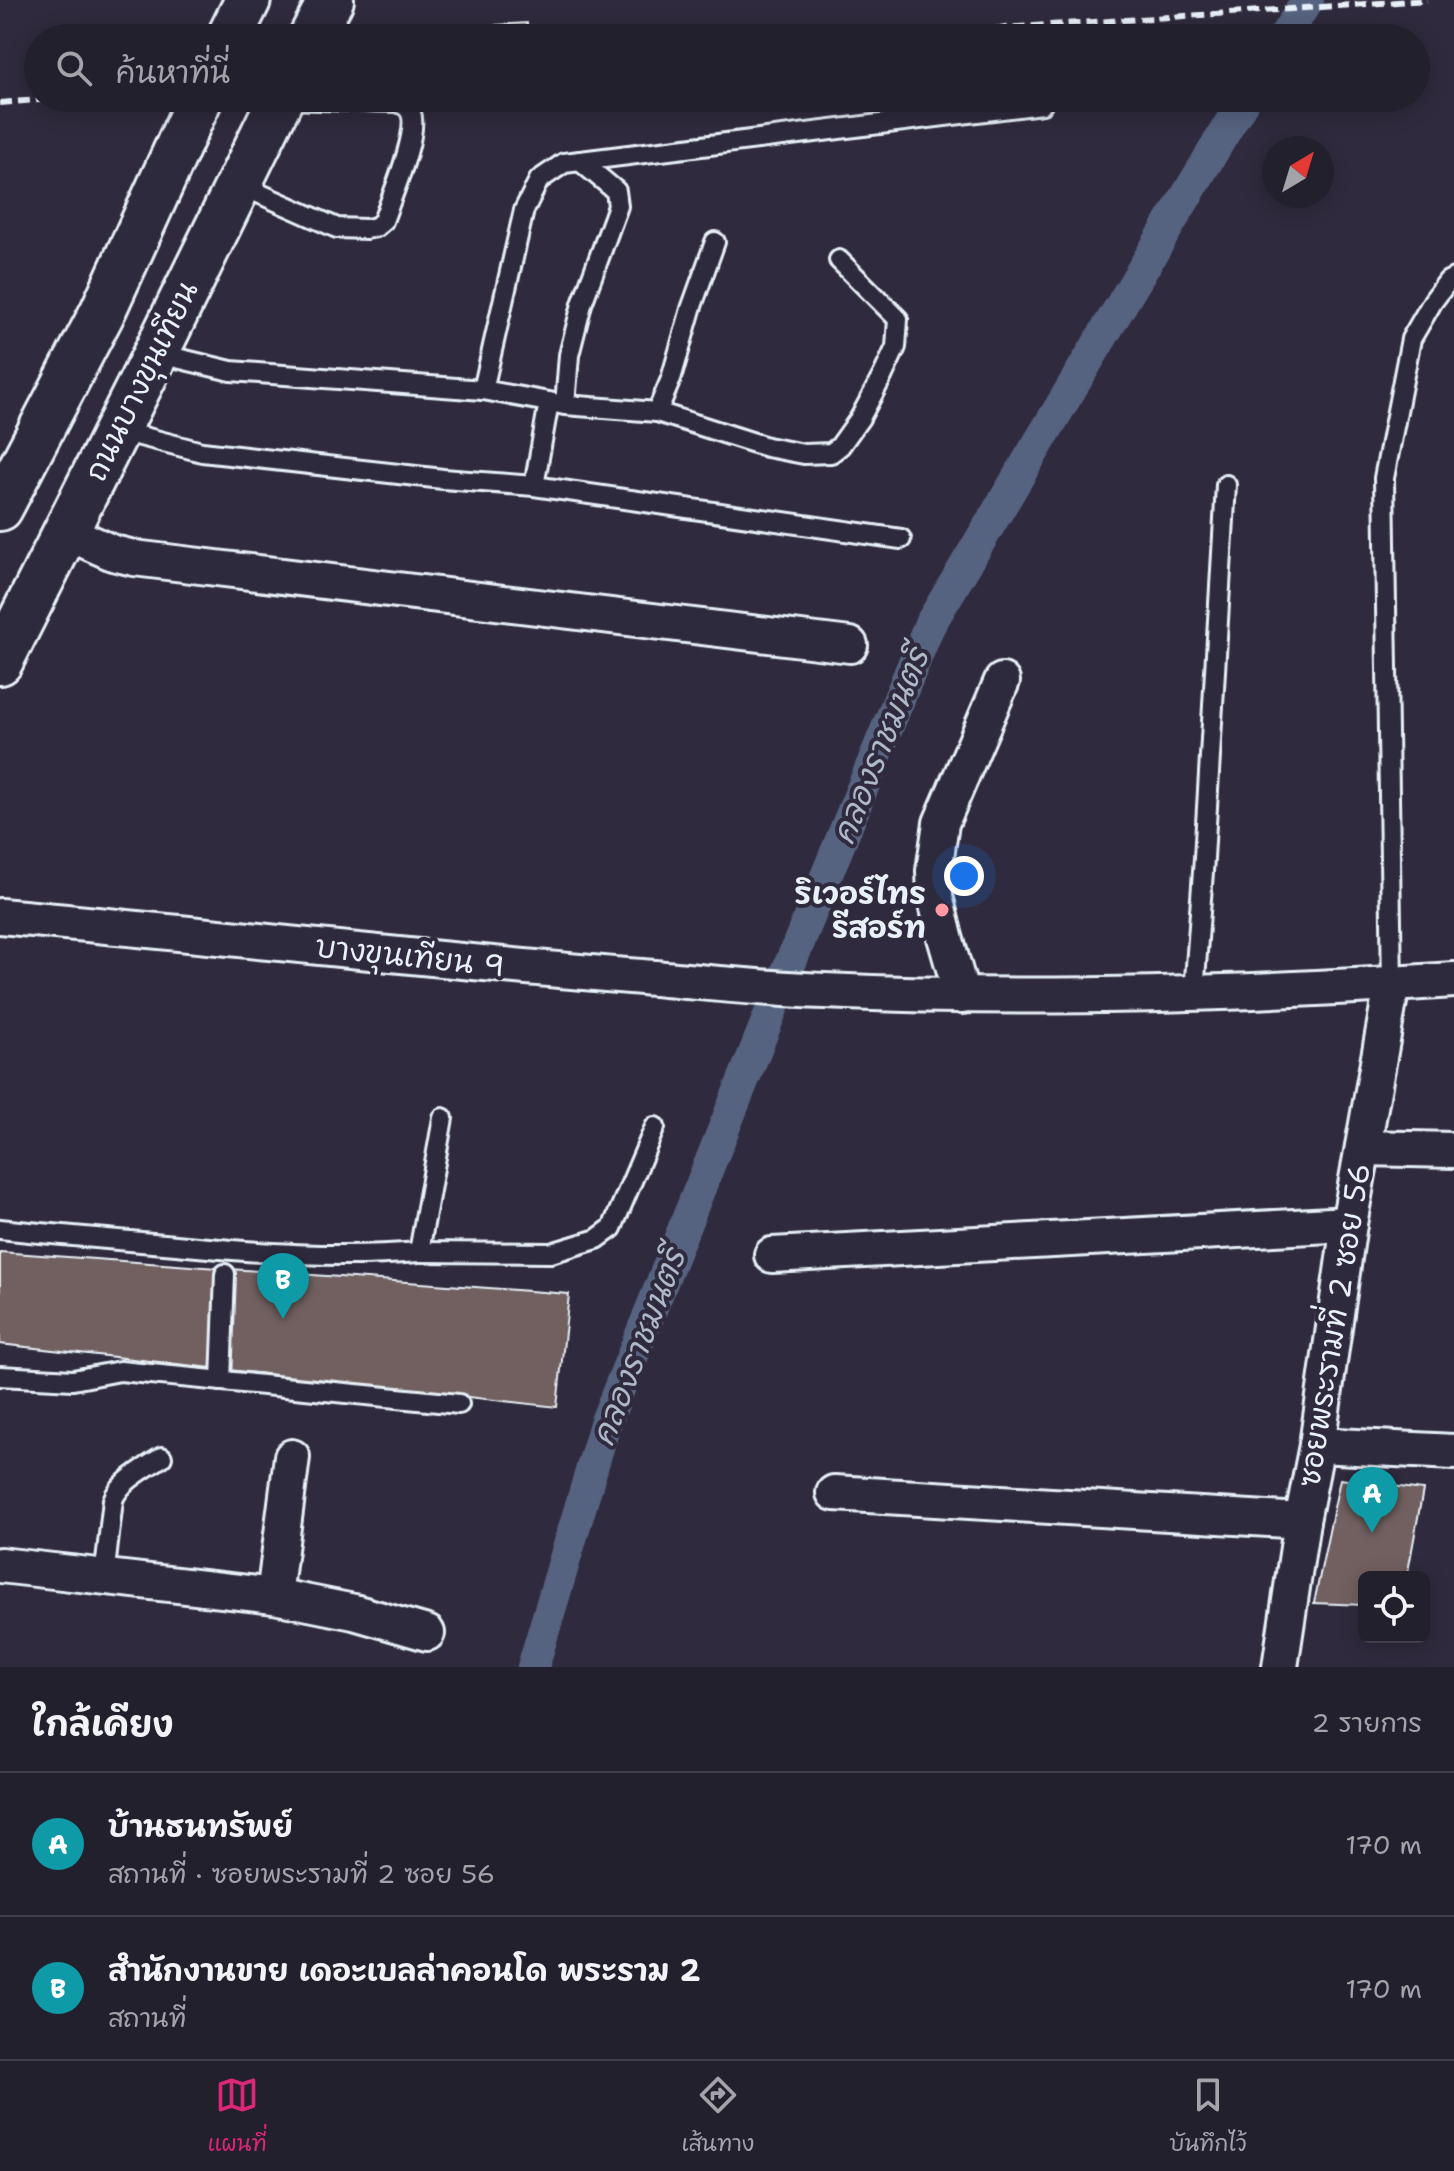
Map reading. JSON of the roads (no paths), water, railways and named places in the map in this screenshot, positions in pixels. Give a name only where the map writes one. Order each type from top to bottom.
[{"type":"main road","points":[[236,24],[248,0]]},
{"type":"main road","points":[[318,24],[331,0]]},
{"type":"main road","points":[[0,508],[102,313],[194,112]]},
{"type":"main road","name":"ถนนบางขุนเทียน","points":[[0,662],[273,112]]},
{"type":"main road","points":[[169,168],[235,190]]},
{"type":"street","points":[[66,532],[113,553],[134,558],[850,645]]},
{"type":"street","points":[[962,996],[935,896],[934,871],[941,823],[1002,681]]},
{"type":"street","name":"บางขุนเทียน 9","points":[[0,916],[479,964],[820,991],[962,996],[1194,993],[1454,980]]},
{"type":"street","name":"ซอยพระรามที่ 2 ซอย 56","points":[[1280,1667],[1349,1224],[1392,985]]},
{"type":"street","points":[[1363,1148],[1454,1150]]},
{"type":"street","points":[[772,1255],[1349,1224]]},
{"type":"street","points":[[1317,1445],[1454,1452]]},
{"type":"street","points":[[274,1596],[292,1457]]},
{"type":"street","points":[[834,1493],[1302,1521]]},
{"type":"street","points":[[0,1565],[274,1596],[354,1612],[427,1633]]},
{"type":"lane","points":[[235,190],[337,228],[376,227],[383,221],[412,135],[410,112]]},
{"type":"lane","points":[[483,390],[524,210],[539,180],[564,163],[977,112]]},
{"type":"lane","points":[[534,486],[582,304],[618,206],[616,191],[580,161]]},
{"type":"lane","points":[[657,412],[671,379],[715,242]]},
{"type":"lane","points":[[156,353],[231,371],[483,390],[557,404],[657,412],[767,447],[804,454],[831,453],[840,446],[860,418],[883,375],[896,347],[898,319],[839,260]]},
{"type":"lane","points":[[1392,985],[1384,478],[1411,339],[1433,301],[1451,279],[1454,262]]},
{"type":"lane","points":[[117,430],[202,452],[534,486],[901,539]]},
{"type":"lane","points":[[1194,993],[1226,485]]},
{"type":"lane","points":[[419,1252],[443,1118]]},
{"type":"lane","points":[[0,1229],[328,1257],[419,1252],[551,1253],[597,1239],[612,1228],[655,1127]]},
{"type":"lane","points":[[221,1381],[225,1274]]},
{"type":"lane","points":[[0,1376],[73,1380],[120,1371],[459,1404]]},
{"type":"lane","points":[[104,1578],[116,1491],[162,1457]]},
{"type":"waterway","name":"คลองราชมนตรี","points":[[1292,24],[1308,0]]},
{"type":"waterway","name":"คลองราชมนตรี","points":[[533,1667],[605,1424],[929,626],[1237,112]]},
{"type":"railway","points":[[1064,24],[1427,0]]},
{"type":"railway","points":[[0,103],[24,101]]},
{"type":"place","name":"ริเวอร์ไทร รีสอร์ท","points":[[942,910]]},
{"type":"place","name":"สำนักงานขาย เดอะเบลล่าคอนโด พระราม 2","points":[[283,1319]]},
{"type":"place","name":"บ้านธนทรัพย์","points":[[1372,1533]]}]
